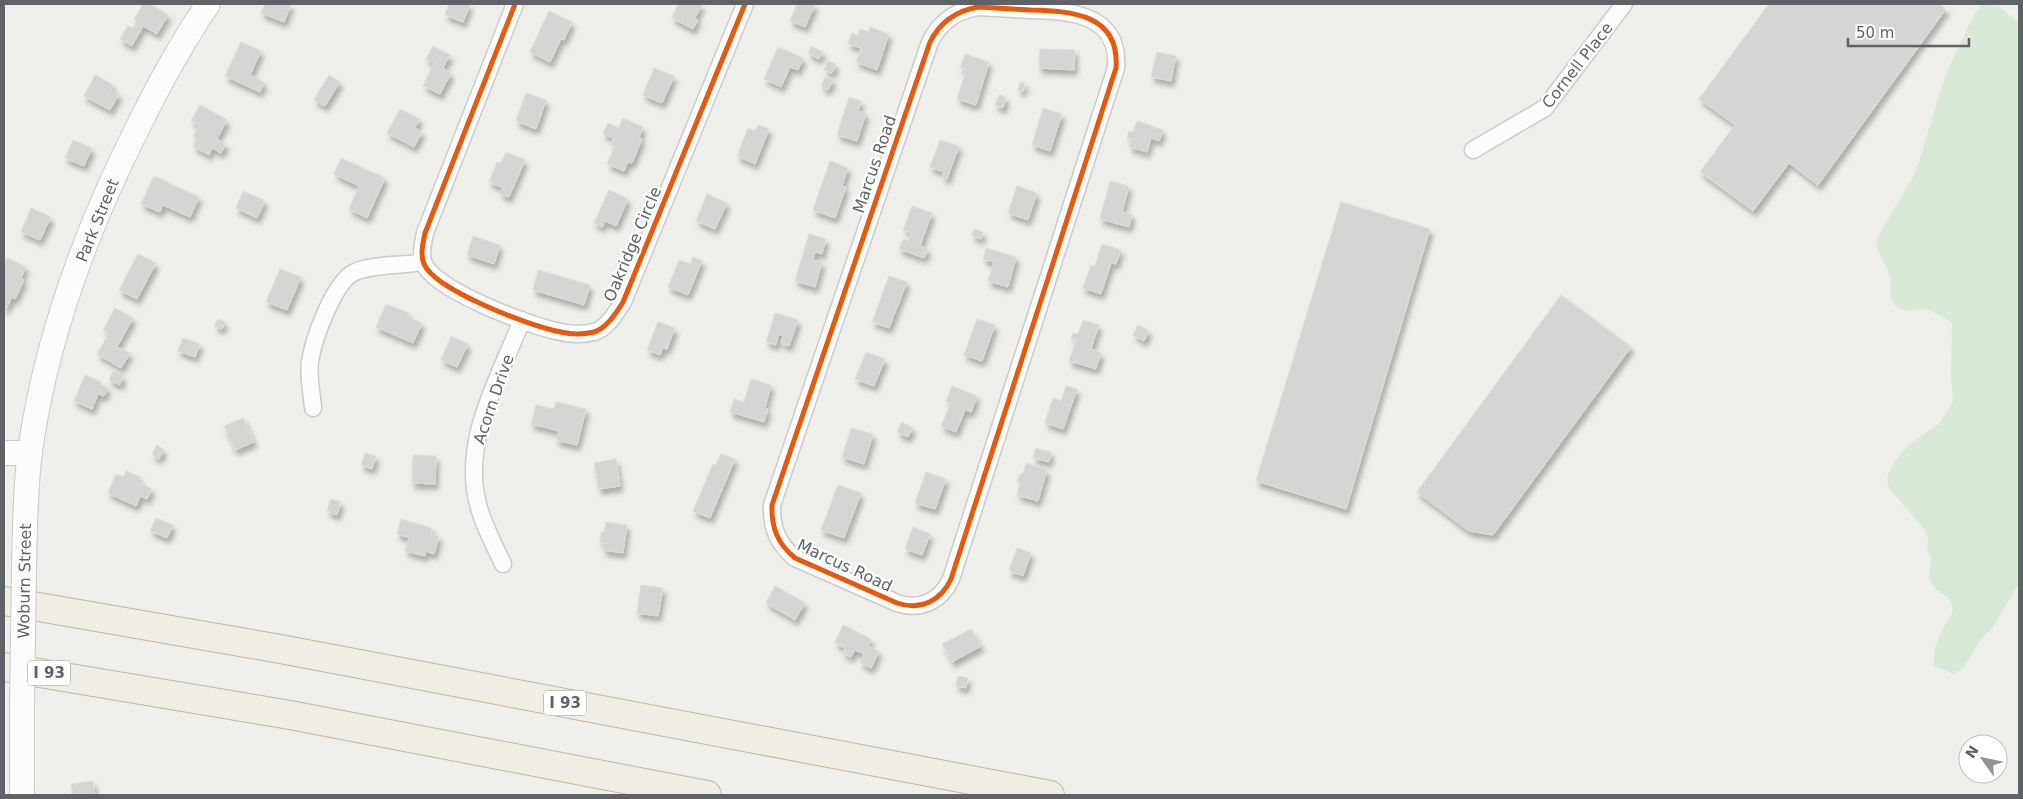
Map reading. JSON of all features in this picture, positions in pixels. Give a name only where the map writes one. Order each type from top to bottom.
[{"type":"highway","name":"I 93","points":[[4,601],[285,650],[1050,795]]},
{"type":"highway","name":"I 93","points":[[4,666],[290,715],[707,795]]},
{"type":"street","name":"Park Street","points":[[30,453],[49,357],[71,283],[88,236],[120,163],[155,92],[208,4]]},
{"type":"street","points":[[313,408],[310,363],[324,318],[338,287],[357,271],[423,262],[422,249],[425,233],[515,4]]},
{"type":"street","name":"Oakridge Circle","points":[[423,262],[432,273],[451,288],[522,320],[558,332],[587,333],[596,331],[614,315],[622,302],[746,4]]},
{"type":"street","name":"Cornell Place","points":[[1473,150],[1545,108],[1624,4]]},
{"type":"street","name":"Marcus Road","points":[[978,7],[1068,8],[1092,19],[1107,32],[1116,56],[1114,73],[951,578],[944,592],[932,601],[918,606],[904,606],[803,562],[789,553],[774,531],[771,514],[774,497],[923,60],[934,34],[951,16],[964,10],[978,7]]},
{"type":"street","name":"Acorn Drive","points":[[503,564],[478,503],[474,484],[475,453],[482,420],[522,320]]},
{"type":"street","points":[[4,453],[30,453]]},
{"type":"street","name":"Woburn Street","points":[[22,795],[24,568],[30,453]]},
{"type":"green space","points":[[1982,4],[1996,4],[2019,23],[2019,583],[1993,627],[1979,642],[1963,668],[1954,674],[1934,666],[1936,644],[1953,611],[1950,600],[1934,587],[1929,579],[1931,558],[1927,549],[1928,539],[1925,530],[1889,488],[1887,478],[1901,453],[1915,440],[1939,424],[1953,401],[1951,373],[1952,323],[1931,311],[1922,309],[1901,310],[1897,307],[1891,297],[1890,277],[1878,250],[1876,240],[1912,179],[1945,76],[1973,17]]},
{"type":"building","points":[[143,4],[150,4],[168,15],[157,34],[143,26],[132,46],[120,39],[128,26],[133,28],[137,21],[134,19]]},
{"type":"building","points":[[265,4],[291,4],[284,22],[261,13]]},
{"type":"building","points":[[449,4],[470,4],[463,22],[445,15]]},
{"type":"building","points":[[678,4],[702,4],[695,18],[698,20],[693,29],[672,18]]},
{"type":"building","points":[[797,4],[815,4],[805,27],[790,21]]},
{"type":"building","points":[[1769,4],[1939,4],[1946,9],[1818,185],[1789,163],[1753,211],[1700,172],[1735,125],[1699,99]]},
{"type":"building","points":[[549,11],[572,22],[564,40],[561,39],[550,62],[530,52]]},
{"type":"building","points":[[870,27],[889,34],[877,70],[856,62],[861,48],[848,44],[852,33],[858,36],[860,29],[869,32]]},
{"type":"building","points":[[241,42],[261,51],[250,75],[264,82],[260,92],[225,76]]},
{"type":"building","points":[[433,46],[450,55],[443,68],[451,73],[440,94],[423,86],[434,63],[426,59]]},
{"type":"building","points":[[811,46],[823,52],[819,59],[808,53]]},
{"type":"building","points":[[778,47],[803,58],[798,70],[790,67],[781,87],[764,79]]},
{"type":"building","points":[[1040,49],[1075,50],[1074,70],[1039,68]]},
{"type":"building","points":[[1157,52],[1176,56],[1171,81],[1151,77]]},
{"type":"building","points":[[965,54],[989,62],[976,105],[957,99],[966,70],[960,68]]},
{"type":"building","points":[[828,61],[836,64],[832,73],[824,70]]},
{"type":"building","points":[[654,68],[674,76],[662,103],[643,95]]},
{"type":"building","points":[[95,75],[113,85],[111,90],[119,94],[110,110],[84,96]]},
{"type":"building","points":[[329,75],[340,82],[325,106],[314,100]]},
{"type":"building","points":[[826,76],[833,80],[828,90],[821,86]]},
{"type":"building","points":[[1020,82],[1025,83],[1023,91],[1018,90]]},
{"type":"building","points":[[526,93],[546,100],[536,129],[516,121]]},
{"type":"building","points":[[999,95],[1006,97],[1003,108],[995,105]]},
{"type":"building","points":[[849,97],[861,101],[858,111],[866,113],[857,141],[837,135]]},
{"type":"building","points":[[200,105],[227,120],[217,139],[226,144],[221,153],[212,148],[209,155],[193,146],[197,139],[193,137],[199,125],[191,121]]},
{"type":"building","points":[[1043,108],[1062,114],[1050,151],[1032,145]]},
{"type":"building","points":[[400,109],[420,119],[415,128],[422,132],[414,147],[387,133]]},
{"type":"building","points":[[623,118],[643,127],[639,137],[642,139],[632,163],[628,162],[624,171],[607,164],[615,146],[611,145],[613,138],[603,134],[608,123],[619,128]]},
{"type":"building","points":[[1137,121],[1163,130],[1159,141],[1151,138],[1147,152],[1129,147],[1132,139],[1127,138],[1129,131],[1133,132]]},
{"type":"building","points":[[758,125],[769,129],[755,164],[737,156],[748,128],[755,131]]},
{"type":"building","points":[[73,140],[92,148],[84,166],[65,158]]},
{"type":"building","points":[[940,140],[959,146],[947,179],[942,177],[944,172],[930,167]]},
{"type":"building","points":[[506,152],[525,160],[509,197],[500,194],[503,188],[489,182],[497,162],[501,163]]},
{"type":"building","points":[[341,158],[385,178],[367,218],[349,209],[359,186],[334,174]]},
{"type":"building","points":[[830,161],[848,168],[842,186],[846,187],[835,218],[813,210]]},
{"type":"building","points":[[154,176],[199,197],[190,217],[163,205],[160,212],[141,204]]},
{"type":"building","points":[[1110,181],[1129,186],[1122,212],[1132,214],[1129,227],[1100,219]]},
{"type":"building","points":[[1017,186],[1037,193],[1028,220],[1008,213]]},
{"type":"building","points":[[609,190],[628,199],[616,226],[605,221],[602,227],[594,223]]},
{"type":"building","points":[[243,191],[265,201],[257,218],[236,208]]},
{"type":"building","points":[[707,194],[727,203],[715,229],[696,221]]},
{"type":"building","points":[[1341,202],[1430,229],[1346,509],[1256,481]]},
{"type":"building","points":[[912,206],[932,213],[920,246],[928,249],[924,258],[899,249],[903,239],[908,241],[911,233],[903,230]]},
{"type":"building","points":[[31,208],[51,217],[40,240],[21,232]]},
{"type":"building","points":[[974,229],[983,232],[981,239],[972,236]]},
{"type":"building","points":[[809,234],[826,239],[822,254],[815,252],[813,260],[822,262],[815,287],[795,281]]},
{"type":"building","points":[[473,236],[500,245],[494,264],[467,255]]},
{"type":"building","points":[[1102,244],[1121,250],[1116,264],[1111,263],[1101,294],[1083,288],[1091,265],[1095,266]]},
{"type":"building","points":[[986,248],[1016,257],[1008,287],[988,281],[994,262],[983,259]]},
{"type":"building","points":[[138,254],[156,263],[137,299],[119,290]]},
{"type":"building","points":[[693,257],[702,261],[688,295],[668,287],[679,260],[690,264]]},
{"type":"building","points":[[7,258],[26,267],[21,278],[24,280],[15,299],[12,297],[6,309],[4,308],[4,265]]},
{"type":"building","points":[[280,269],[301,277],[287,310],[266,302]]},
{"type":"building","points":[[538,270],[590,285],[584,305],[533,290]]},
{"type":"building","points":[[889,276],[907,282],[889,328],[872,322]]},
{"type":"building","points":[[1561,295],[1631,347],[1493,535],[1469,531],[1417,492]]},
{"type":"building","points":[[386,304],[409,313],[407,317],[422,323],[413,343],[376,327]]},
{"type":"building","points":[[115,308],[133,318],[117,347],[130,353],[121,368],[97,354],[109,334],[103,330]]},
{"type":"building","points":[[775,313],[798,320],[789,346],[781,343],[783,336],[779,334],[776,345],[766,342]]},
{"type":"building","points":[[218,319],[225,322],[222,329],[214,326]]},
{"type":"building","points":[[977,319],[995,325],[982,361],[964,355]]},
{"type":"building","points":[[1083,320],[1099,325],[1091,349],[1101,353],[1096,369],[1069,361],[1076,340],[1071,339],[1073,333],[1078,334]]},
{"type":"building","points":[[658,322],[675,328],[667,349],[663,348],[660,355],[647,350]]},
{"type":"building","points":[[1138,325],[1149,331],[1144,341],[1133,335]]},
{"type":"building","points":[[451,336],[468,344],[457,367],[441,360]]},
{"type":"building","points":[[183,338],[200,344],[195,357],[178,351]]},
{"type":"building","points":[[866,352],[885,359],[874,386],[855,379]]},
{"type":"building","points":[[113,371],[123,376],[120,385],[109,380]]},
{"type":"building","points":[[85,375],[101,382],[100,384],[108,388],[104,396],[98,394],[92,409],[74,401]]},
{"type":"building","points":[[751,379],[771,385],[765,408],[768,409],[764,422],[730,412],[734,399],[744,402]]},
{"type":"building","points":[[952,386],[977,396],[971,412],[965,410],[956,432],[941,426],[951,403],[946,401]]},
{"type":"building","points":[[1066,386],[1077,389],[1063,429],[1045,423],[1053,398],[1061,401]]},
{"type":"building","points":[[556,402],[586,409],[577,445],[556,440],[559,431],[531,424],[536,405],[554,409]]},
{"type":"building","points":[[243,418],[254,442],[235,450],[224,426]]},
{"type":"building","points":[[902,422],[913,428],[908,437],[897,432]]},
{"type":"building","points":[[851,428],[873,434],[864,464],[842,457]]},
{"type":"building","points":[[157,445],[164,450],[159,459],[152,454]]},
{"type":"building","points":[[1036,448],[1051,452],[1049,462],[1033,458]]},
{"type":"building","points":[[365,453],[376,456],[372,469],[361,465]]},
{"type":"building","points":[[721,454],[735,459],[710,518],[693,511],[713,464],[716,465]]},
{"type":"building","points":[[413,455],[436,456],[435,484],[412,483]]},
{"type":"building","points":[[616,459],[620,486],[599,489],[594,463]]},
{"type":"building","points":[[1026,463],[1047,470],[1038,501],[1017,495],[1020,483],[1017,482],[1020,474],[1023,474]]},
{"type":"building","points":[[126,471],[140,477],[137,482],[152,489],[147,499],[140,496],[136,506],[108,493],[116,474],[123,477]]},
{"type":"building","points":[[926,472],[946,479],[935,509],[915,503]]},
{"type":"building","points":[[838,485],[861,493],[844,538],[821,530]]},
{"type":"building","points":[[331,499],[341,502],[337,515],[327,511]]},
{"type":"building","points":[[156,518],[173,525],[167,538],[150,531]]},
{"type":"building","points":[[401,519],[432,528],[431,534],[439,536],[434,554],[426,551],[425,556],[405,551],[409,538],[397,534]]},
{"type":"building","points":[[606,522],[627,525],[623,553],[603,550],[604,543],[600,543],[601,532],[604,532]]},
{"type":"building","points":[[913,527],[930,534],[922,555],[905,549]]},
{"type":"building","points":[[1017,548],[1031,553],[1023,576],[1009,571]]},
{"type":"building","points":[[641,585],[663,588],[658,616],[637,613]]},
{"type":"building","points":[[775,586],[805,603],[795,620],[766,603]]},
{"type":"building","points":[[843,625],[871,639],[868,646],[879,651],[871,668],[860,663],[864,654],[855,650],[851,657],[843,653],[845,648],[835,643]]},
{"type":"building","points":[[971,629],[981,646],[952,662],[942,644]]},
{"type":"building","points":[[958,676],[968,678],[966,688],[956,686]]},
{"type":"building","points":[[93,781],[95,795],[73,795],[71,784]]},
{"type":"cycle path","points":[[515,4],[425,233],[422,256],[424,264],[432,274],[445,285],[463,295],[525,322],[565,333],[580,334],[599,330],[611,320],[623,302],[745,4]]},
{"type":"cycle path","points":[[978,7],[1062,12],[1090,19],[1101,26],[1110,36],[1115,50],[1116,68],[951,579],[947,587],[936,598],[922,605],[914,606],[897,603],[795,558],[784,547],[777,535],[774,528],[772,505],[930,42],[938,29],[949,18],[962,11],[978,7]]}]
